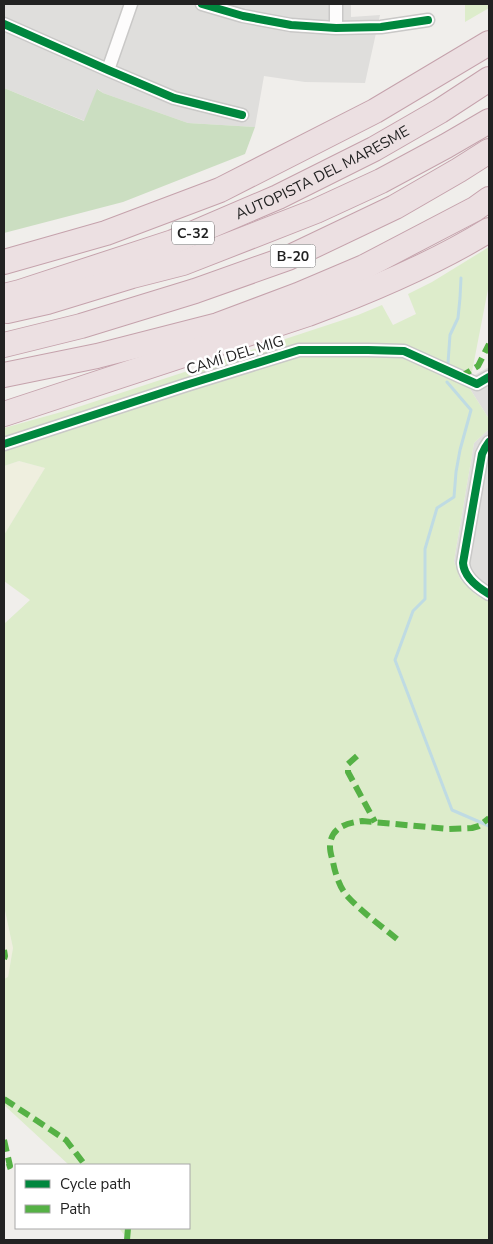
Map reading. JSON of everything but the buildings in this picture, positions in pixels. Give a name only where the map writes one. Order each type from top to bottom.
[{"type":"highway","points":[[407,93],[489,33]]},
{"type":"highway","points":[[4,262],[106,233],[220,190],[366,116],[489,43]]},
{"type":"highway","name":"AUTOPISTA DEL MARESME","points":[[4,296],[173,242],[278,197],[374,149],[440,111],[489,79]]},
{"type":"highway","name":"B-20","points":[[4,312],[47,302],[182,263],[316,211],[381,182],[489,121]]},
{"type":"highway","name":"B-20","points":[[4,345],[82,326],[195,291],[288,258],[395,207],[459,170],[489,150]]},
{"type":"highway","points":[[4,375],[97,356],[218,325],[298,295],[364,267],[475,209],[489,199]]},
{"type":"highway","points":[[4,414],[308,314],[353,297],[396,279],[489,230]]},
{"type":"highway","points":[[185,334],[308,314]]},
{"type":"street","points":[[108,70],[131,4]]},
{"type":"street","points":[[202,4],[243,16],[291,25],[336,28],[381,27],[428,20]]},
{"type":"street","points":[[336,4],[336,28]]},
{"type":"street","points":[[4,24],[174,98],[242,115]]},
{"type":"street","name":"CAMÍ DEL MIG","points":[[4,444],[159,393],[299,350],[404,351],[477,384],[489,377]]},
{"type":"street","points":[[489,442],[482,454],[463,563],[468,577],[489,594]]},
{"type":"shaded area","points":[[4,4],[351,4],[351,17],[380,15],[365,83],[305,82],[264,76],[255,127],[188,123],[103,93],[98,89],[85,121],[4,88]]},
{"type":"shaded area","points":[[489,367],[489,419],[470,389],[471,377]]},
{"type":"shaded area","points":[[489,429],[489,602],[475,594],[460,579],[454,561],[474,443]]},
{"type":"green space","points":[[465,4],[489,4],[489,8],[465,22]]},
{"type":"green space","points":[[4,88],[84,121],[97,89],[103,93],[188,123],[255,127],[245,154],[123,202],[4,233]]},
{"type":"green space","points":[[489,247],[489,284],[470,389],[489,419],[489,429],[474,443],[454,561],[460,579],[475,594],[489,602],[489,1240],[128,1240],[120,1229],[190,1229],[190,1164],[68,1164],[4,1105],[4,979],[8,977],[13,948],[4,906],[4,624],[30,600],[4,581],[4,535],[45,468],[19,461],[4,466],[4,428],[72,409],[358,315],[382,305],[393,325],[416,314],[408,294],[432,282]]},
{"type":"green space","points":[[19,461],[45,468],[4,535],[4,466]]},
{"type":"green space","points":[[4,906],[13,948],[8,977],[4,979]]},
{"type":"waterway","points":[[448,363],[450,335],[458,318],[461,278]]},
{"type":"waterway","points":[[447,382],[471,410],[460,450],[454,497],[437,508],[425,549],[425,599],[413,611],[395,660],[452,810],[489,826]]},
{"type":"marked path","points":[[460,377],[478,366],[489,344]]},
{"type":"marked path","points":[[357,756],[348,764],[348,772],[375,822]]},
{"type":"marked path","points":[[397,939],[359,908],[343,890],[330,849],[331,841],[336,831],[350,823],[362,821],[449,829],[472,828],[479,826],[489,818]]},
{"type":"marked path","points":[[4,950],[4,959]]},
{"type":"marked path","points":[[4,1099],[66,1140],[84,1164]]},
{"type":"marked path","points":[[4,1140],[10,1166],[4,1168]]},
{"type":"marked path","points":[[127,1240],[128,1229]]},
{"type":"cycle path","points":[[202,4],[243,16],[291,25],[336,28],[381,27],[428,20]]},
{"type":"cycle path","points":[[4,24],[174,98],[242,115]]},
{"type":"cycle path","points":[[4,444],[299,350],[404,351],[477,384],[489,377]]},
{"type":"cycle path","points":[[489,442],[482,454],[463,563],[469,577],[476,585],[489,594]]}]
